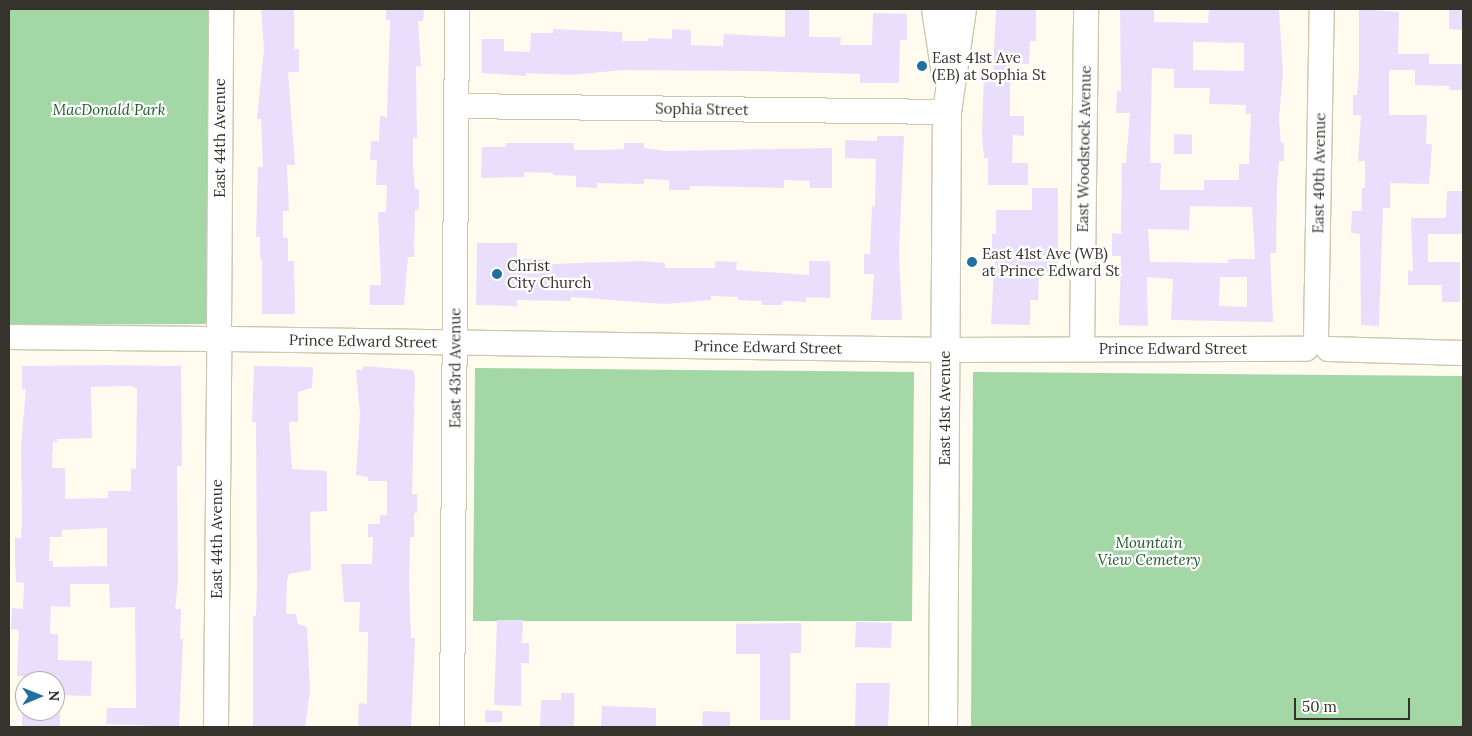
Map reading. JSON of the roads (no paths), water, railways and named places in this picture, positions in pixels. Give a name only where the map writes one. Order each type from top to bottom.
[{"type":"main road","name":"East 41st Avenue","points":[[936,9],[948,100],[943,727]]},
{"type":"main road","name":"East 41st Avenue","points":[[948,100],[962,9]]},
{"type":"street","name":"East 44th Avenue","points":[[216,727],[221,9]]},
{"type":"street","name":"East 43rd Avenue","points":[[452,727],[457,9]]},
{"type":"street","name":"East Woodstock Avenue","points":[[1082,349],[1086,9]]},
{"type":"street","name":"East 40th Avenue","points":[[1317,345],[1322,9]]},
{"type":"street","name":"Sophia Street","points":[[456,106],[948,100]]},
{"type":"street","name":"Prince Edward Street","points":[[9,337],[946,350],[1317,345],[1463,353]]},
{"type":"place","name":"East 41st Ave (EB) at Sophia St","points":[[922,66]]},
{"type":"place","name":"East 41st Ave (WB) at Prince Edward St","points":[[972,262]]},
{"type":"place","name":"Christ City Church","points":[[497,274]]},
{"type":"park label","name":"MacDonald Park","points":[[109,110]]},
{"type":"park label","name":"Mountain View Cemetery","points":[[1149,550]]}]
